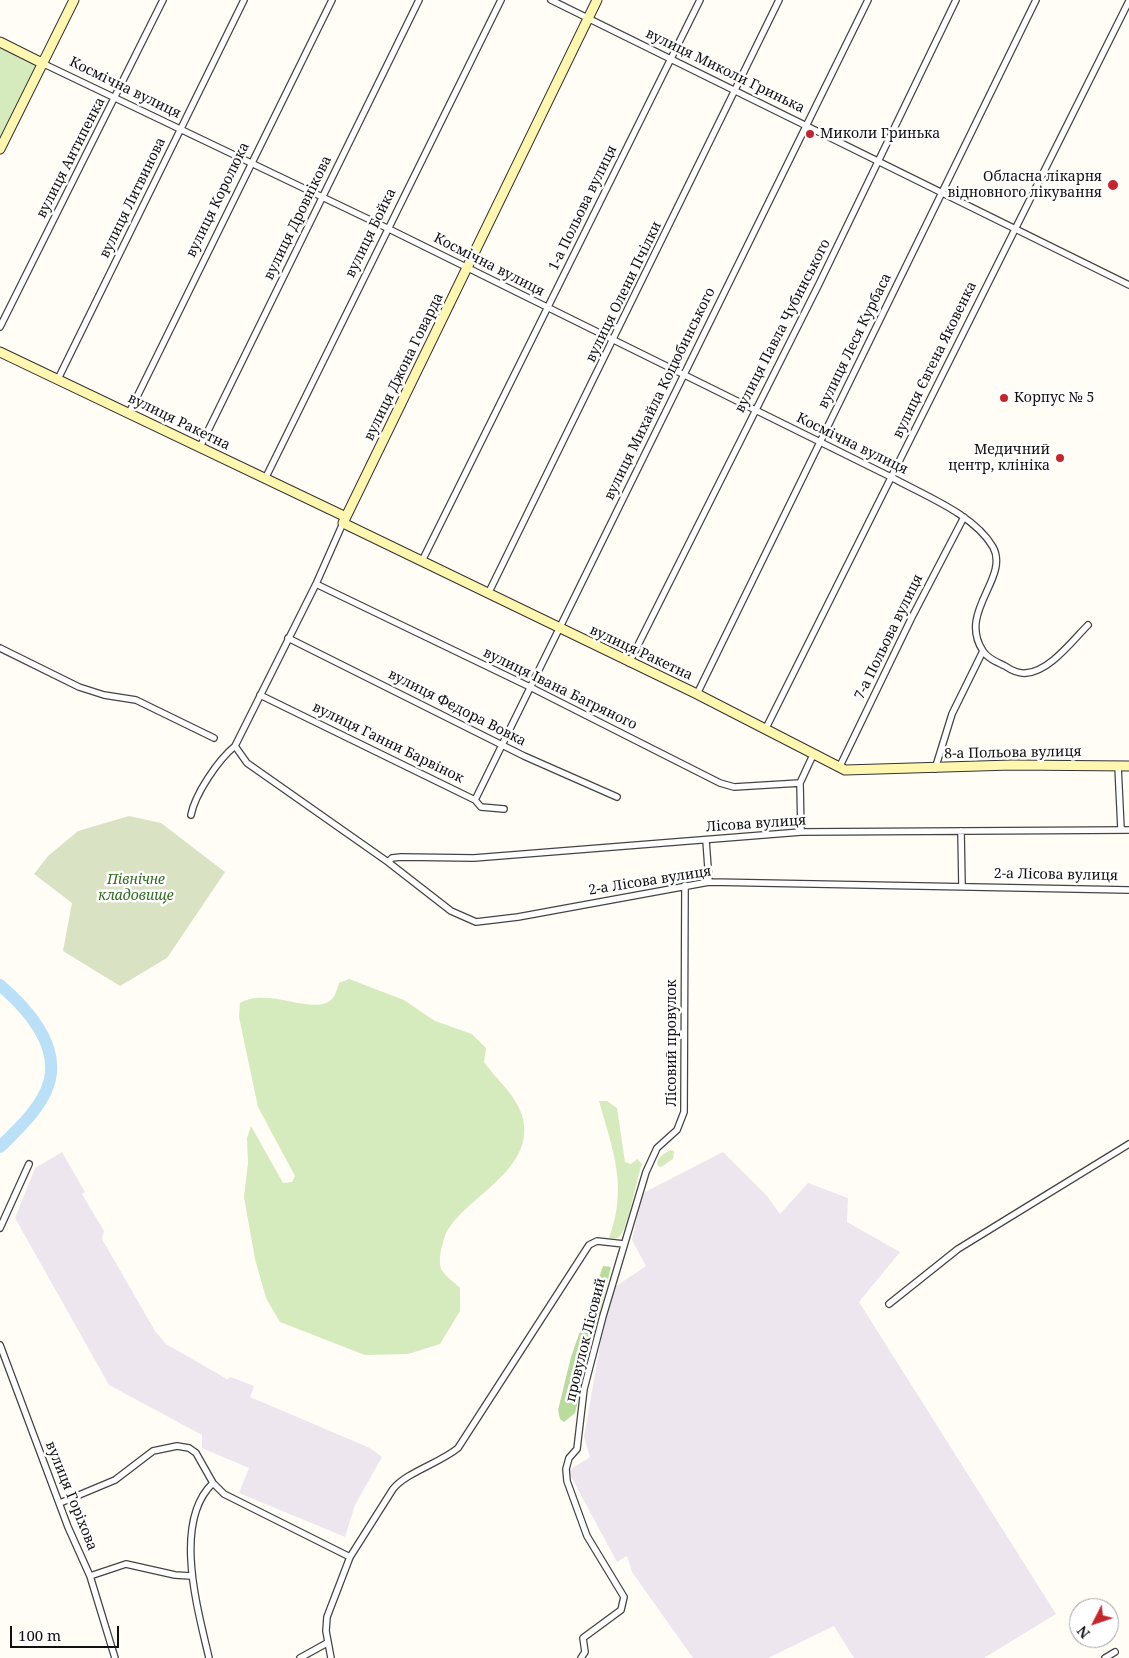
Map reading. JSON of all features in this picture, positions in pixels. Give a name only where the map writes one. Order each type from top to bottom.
[{"type":"street","points":[[0,149],[44,64],[74,0]]},
{"type":"street","name":"вулиця Антипенка","points":[[0,327],[116,98],[163,0]]},
{"type":"street","name":"вулиця Литвинова","points":[[58,379],[244,0]]},
{"type":"street","name":"вулиця Королюка","points":[[129,412],[332,0]]},
{"type":"street","name":"вулиця Дровнікова","points":[[200,447],[419,0]]},
{"type":"street","name":"вулиця Бойка","points":[[265,479],[501,0]]},
{"type":"street","name":"вулиця Миколи Гринька","points":[[551,0],[737,90],[1129,285]]},
{"type":"street","name":"вулиця Джона Говарда","points":[[191,816],[194,801],[227,752],[235,746],[316,584],[344,520],[468,270],[597,0]]},
{"type":"street","name":"1-а Польова вулиця","points":[[422,561],[700,0]]},
{"type":"street","name":"вулиця Олени Пчілки","points":[[488,594],[737,90],[779,0]]},
{"type":"street","name":"вулиця Михайла Коцюбинського","points":[[475,800],[868,0]]},
{"type":"street","name":"вулиця Павла Чубинського","points":[[629,662],[819,284],[956,0]]},
{"type":"street","name":"вулиця Леся Курбаса","points":[[697,694],[1036,0]]},
{"type":"street","name":"вулиця Євгена Яковенка","points":[[765,730],[1129,1]]},
{"type":"street","name":"Космічна вулиця","points":[[0,42],[250,164],[387,228],[547,309],[614,340],[891,478],[964,518],[976,526],[986,538],[996,557],[997,566],[978,608],[975,625],[983,651]]},
{"type":"street","name":"вулиця Ракетна","points":[[0,352],[129,412],[265,479],[422,561],[697,694],[839,768],[852,771],[935,769]]},
{"type":"street","name":"7-а Польова вулиця","points":[[839,768],[911,619],[964,518]]},
{"type":"street","name":"вулиця Івана Багряного","points":[[316,584],[530,687],[728,786],[800,783]]},
{"type":"street","points":[[983,651],[989,658],[1013,671],[1027,673],[1047,664],[1088,625]]},
{"type":"street","name":"вулиця Федора Вовка","points":[[288,638],[502,744],[617,797]]},
{"type":"street","points":[[0,648],[79,688],[104,695],[136,700],[214,738]]},
{"type":"street","name":"8-а Польова вулиця","points":[[983,651],[952,714],[935,769],[1012,765],[1129,766]]},
{"type":"street","name":"вулиця Ганни Барвінок","points":[[260,695],[475,800],[483,808],[504,808]]},
{"type":"street","name":"2-а Лісова вулиця","points":[[235,746],[247,764],[388,862],[451,911],[476,922],[518,917],[709,882],[1129,890]]},
{"type":"street","points":[[800,832],[800,783],[813,756]]},
{"type":"street","points":[[1118,766],[1121,829]]},
{"type":"street","name":"Лісова вулиця","points":[[388,862],[392,858],[401,857],[474,858],[800,832],[1129,830]]},
{"type":"street","points":[[961,831],[962,886]]},
{"type":"street","points":[[706,840],[709,882]]},
{"type":"street","name":"Лісовий провулок","points":[[624,1244],[650,1161],[663,1141],[677,1130],[684,1112],[685,885]]},
{"type":"street","points":[[889,1304],[958,1249],[1129,1144]]},
{"type":"street","points":[[0,1228],[29,1164]]},
{"type":"street","points":[[331,1658],[327,1643],[327,1617],[350,1557],[396,1486],[447,1457],[458,1448],[589,1245],[597,1242],[624,1244]]},
{"type":"street","name":"провулок Лісовий","points":[[587,1655],[583,1638],[615,1615],[624,1604],[622,1593],[587,1536],[567,1481],[566,1469],[569,1458],[577,1449],[584,1389],[624,1244]]},
{"type":"street","name":"вулиця Горіхова","points":[[0,1345],[90,1576],[115,1658]]},
{"type":"street","points":[[60,1503],[115,1480],[153,1451],[177,1446],[189,1448],[196,1453],[213,1483],[224,1494],[350,1557]]},
{"type":"street","points":[[209,1658],[191,1576],[190,1552],[196,1508],[202,1495],[213,1483]]},
{"type":"street","points":[[90,1576],[126,1564],[175,1575],[191,1576]]},
{"type":"street","points":[[300,1658],[327,1643]]},
{"type":"street","points":[[1106,1658],[1115,1652]]},
{"type":"street","points":[[580,1658],[587,1655]]},
{"type":"shaded area","points":[[62,1152],[85,1192],[82,1194],[104,1231],[102,1239],[155,1331],[166,1344],[227,1379],[231,1377],[254,1386],[250,1397],[370,1448],[382,1457],[355,1505],[345,1537],[239,1493],[249,1468],[202,1448],[202,1435],[109,1385],[15,1218],[35,1168]]},
{"type":"shaded area","points":[[723,1152],[767,1196],[780,1214],[808,1183],[848,1198],[847,1222],[900,1252],[859,1302],[1056,1614],[984,1658],[854,1658],[834,1626],[768,1658],[693,1658],[632,1572],[627,1556],[617,1562],[568,1471],[590,1457],[584,1437],[605,1317],[615,1287],[646,1266],[632,1240],[643,1193]]},
{"type":"green space","points":[[0,45],[38,65],[0,137]]},
{"type":"green space","name":"Північне кладовище","points":[[129,816],[161,823],[225,872],[167,958],[120,986],[63,951],[72,903],[34,874],[48,856],[78,831]]},
{"type":"green space","points":[[349,979],[404,1000],[435,1021],[472,1034],[486,1048],[484,1062],[510,1093],[522,1115],[524,1133],[520,1150],[512,1164],[500,1178],[460,1215],[446,1232],[441,1249],[440,1266],[445,1274],[460,1288],[460,1311],[440,1344],[408,1354],[365,1355],[280,1322],[266,1298],[255,1259],[244,1197],[248,1163],[247,1138],[251,1126],[283,1183],[292,1182],[295,1176],[258,1107],[239,1017],[240,1003],[250,999],[262,998],[320,1005],[332,999],[339,983]]},
{"type":"green space","points":[[599,1101],[607,1101],[617,1108],[625,1162],[631,1164],[637,1159],[642,1164],[626,1223],[618,1238],[609,1238],[615,1219],[618,1185],[613,1153]]},
{"type":"green space","points":[[671,1150],[674,1151],[673,1159],[661,1167],[658,1166],[659,1159]]},
{"type":"green space","points":[[603,1266],[611,1267],[575,1413],[564,1422],[560,1419],[558,1410],[571,1357]]},
{"type":"waterway","points":[[0,985],[32,1018],[41,1032],[51,1060],[51,1075],[42,1099],[26,1121],[0,1147]]},
{"type":"place","name":"Миколи Гринька","points":[[810,134]]},
{"type":"place","name":"Обласна лікарня відновного лікування","points":[[1113,185]]},
{"type":"place","name":"Корпус № 5","points":[[1004,398]]},
{"type":"place","name":"Медичний центр, клініка","points":[[1060,458]]}]
